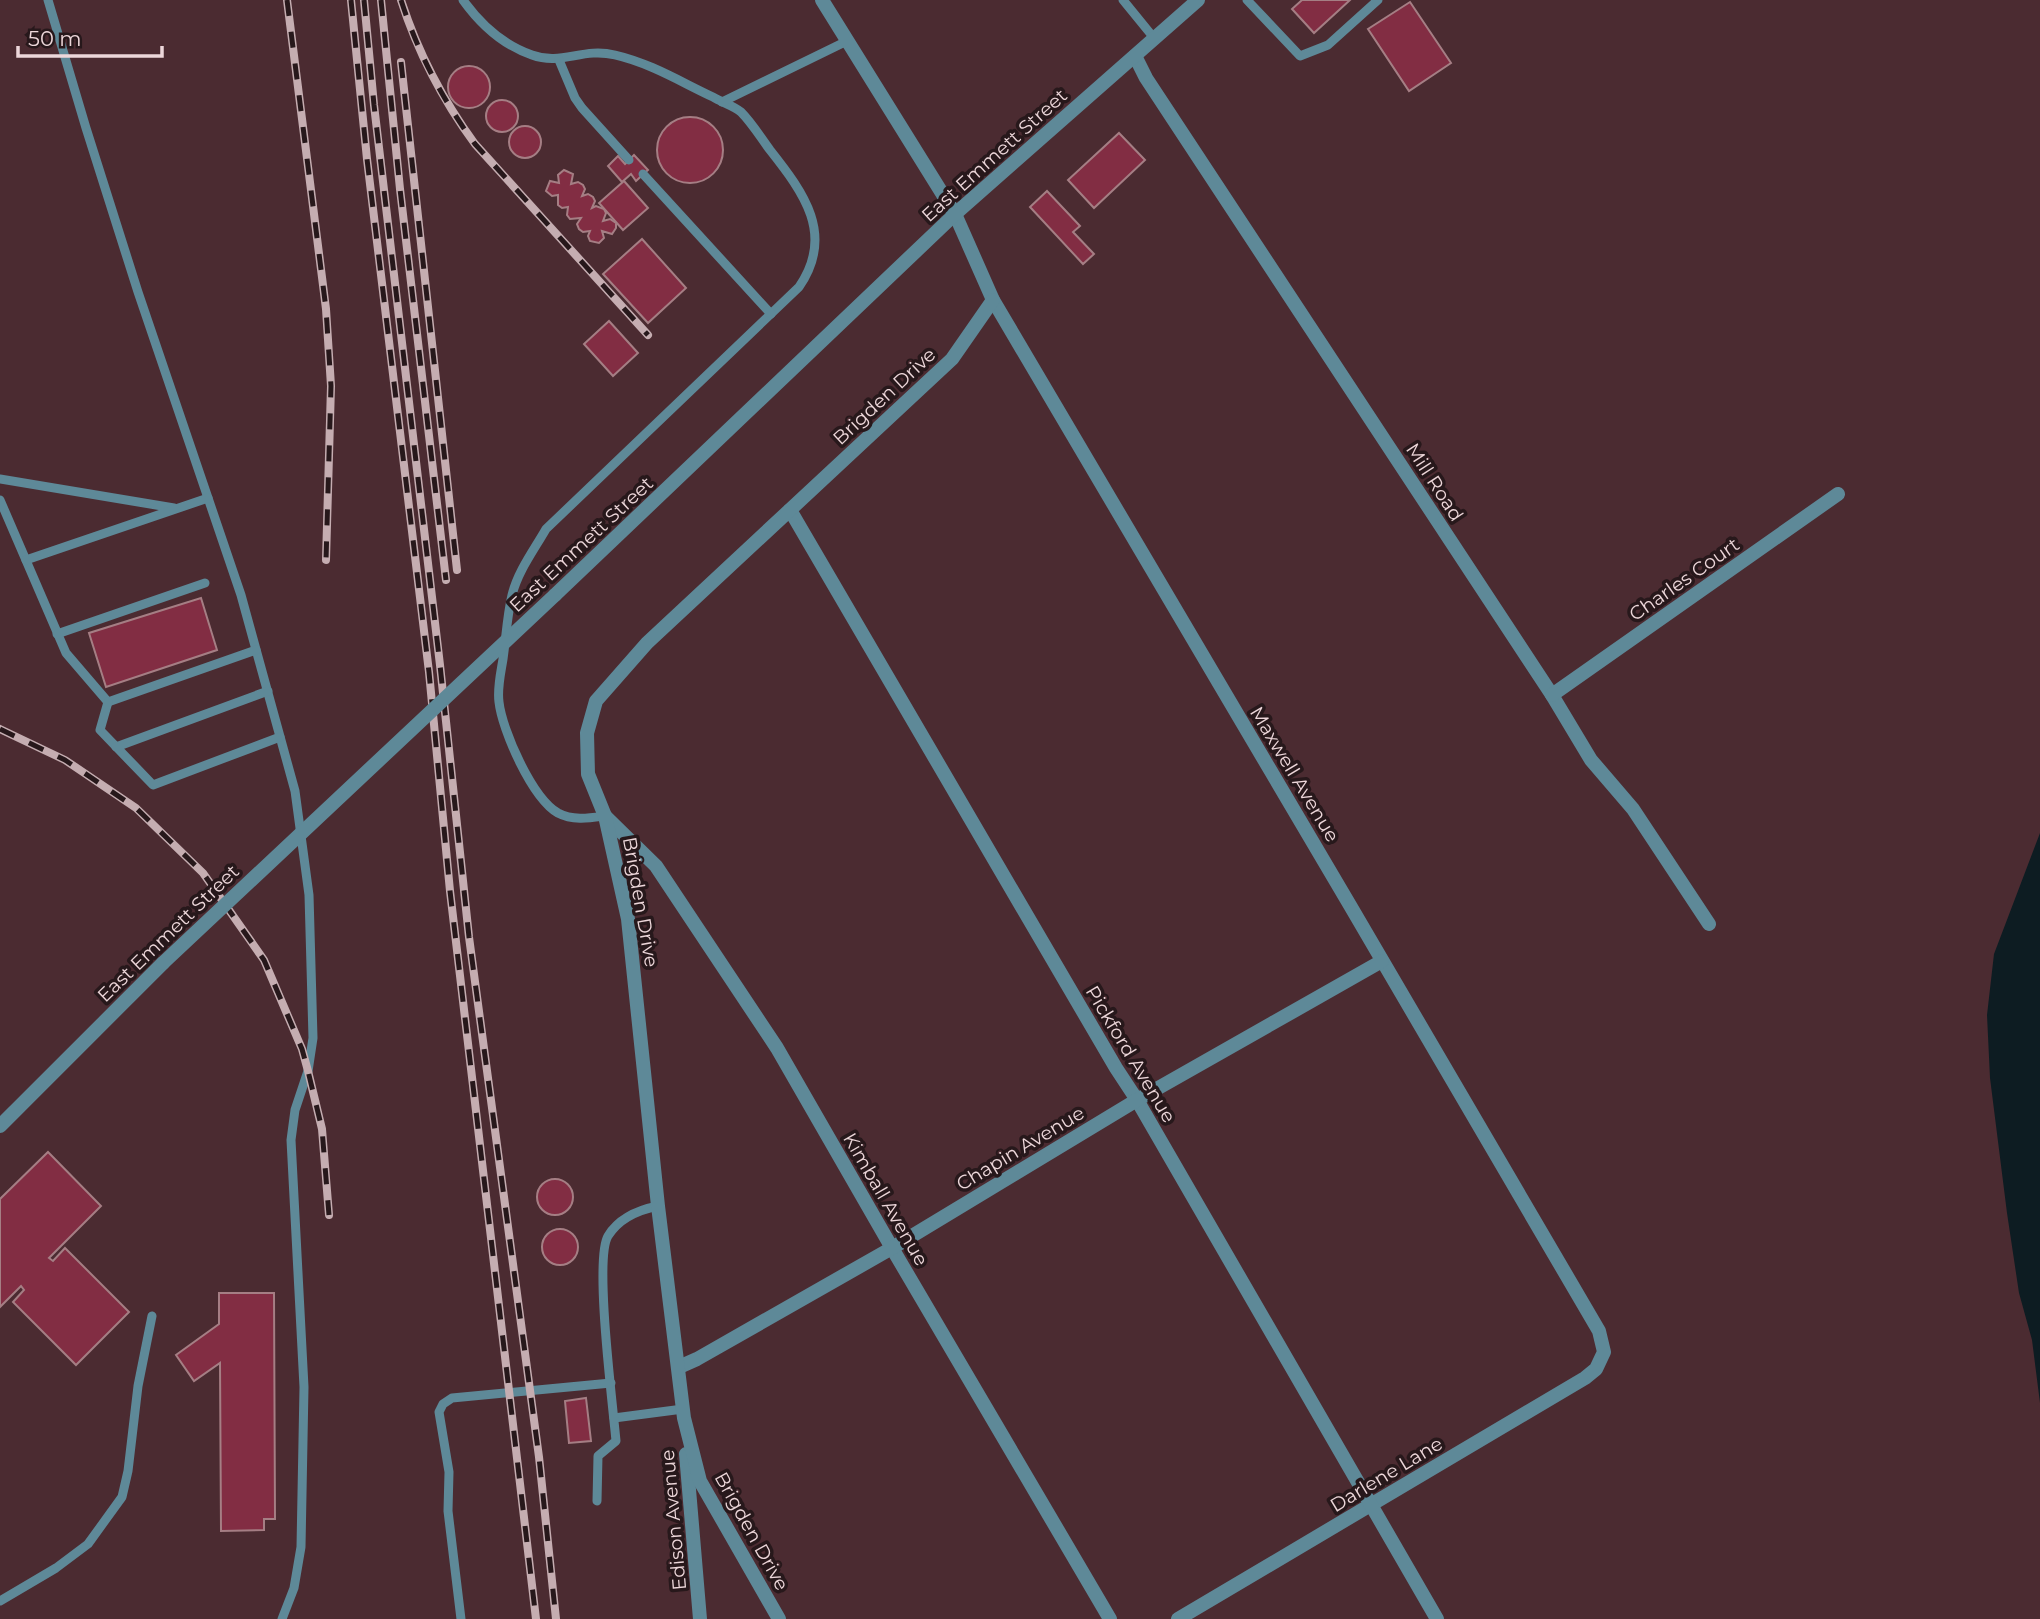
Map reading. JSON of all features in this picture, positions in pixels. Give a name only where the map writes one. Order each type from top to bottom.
[{"type":"street","name":"Maxwell Avenue","points":[[822,0],[955,214],[993,300],[1599,1331],[1604,1352]]},
{"type":"street","name":"East Emmett Street","points":[[0,1126],[163,962],[555,595],[955,214],[1198,0]]},
{"type":"street","name":"Mill Road","points":[[1135,56],[1146,78],[1552,695],[1591,760],[1633,809],[1709,924]]},
{"type":"street","name":"Brigden Drive","points":[[779,1619],[700,1481],[684,1414],[658,1206],[628,919],[606,816],[588,774],[587,733],[596,701],[613,678],[647,643],[952,359],[993,300]]},
{"type":"street","name":"Charles Court","points":[[1552,695],[1838,494]]},
{"type":"street","name":"Pickford Avenue","points":[[790,510],[1115,1068],[1137,1100],[1437,1619]]},
{"type":"street","name":"Kimball Avenue","points":[[606,816],[656,866],[777,1048],[1110,1619]]},
{"type":"street","name":"Chapin Avenue","points":[[679,1367],[892,1248],[1137,1100],[1382,961]]},
{"type":"street","name":"Darlene Lane","points":[[1178,1619],[1585,1378],[1596,1369],[1604,1352]]},
{"type":"street","name":"Edison Avenue","points":[[684,1414],[700,1619]]},
{"type":"lane","points":[[48,0],[138,292],[241,594],[295,791],[309,895],[313,1038],[309,1071],[295,1110],[291,1140],[304,1387],[301,1534],[294,1588],[282,1619]]},
{"type":"lane","points":[[463,0],[486,28],[533,55],[547,60],[599,51],[619,56],[654,68],[740,111],[801,192],[816,233],[815,256],[799,287],[546,529],[520,573],[512,595],[498,695],[518,762],[541,795],[558,813],[583,818],[606,816]]},
{"type":"lane","points":[[1123,0],[1154,38]]},
{"type":"lane","points":[[1247,0],[1300,56],[1328,45],[1378,0]]},
{"type":"lane","points":[[722,102],[847,41]]},
{"type":"lane","points":[[559,60],[575,98],[629,160]]},
{"type":"lane","points":[[643,174],[771,314]]},
{"type":"lane","points":[[0,479],[178,508]]},
{"type":"lane","points":[[26,560],[208,498]]},
{"type":"lane","points":[[0,500],[66,653],[108,702]]},
{"type":"lane","points":[[57,634],[205,583]]},
{"type":"lane","points":[[108,702],[256,650]]},
{"type":"lane","points":[[116,747],[268,691]]},
{"type":"lane","points":[[108,702],[100,730],[153,785],[281,737]]},
{"type":"lane","points":[[597,1501],[598,1456],[616,1441],[602,1254],[607,1237],[618,1224],[633,1213],[658,1206]]},
{"type":"lane","points":[[0,1601],[56,1568],[88,1544],[122,1497],[128,1471],[138,1386],[152,1316]]},
{"type":"lane","points":[[461,1619],[448,1511],[449,1472],[440,1424],[439,1412],[443,1404],[452,1398],[611,1382]]},
{"type":"lane","points":[[614,1418],[684,1414]]},
{"type":"shaded area","points":[[2040,833],[2040,1403],[2032,1340],[2019,1293],[2007,1213],[1990,1078],[1987,1015],[1994,954]]},
{"type":"building","points":[[1302,0],[1350,0],[1314,33],[1292,9]]},
{"type":"building","points":[[1410,2],[1451,63],[1409,91],[1368,29]]},
{"type":"building","points":[[469,66],[484,72],[490,87],[484,102],[469,108],[454,102],[448,87],[454,72]]},
{"type":"building","points":[[502,100],[513,105],[518,116],[513,127],[502,132],[491,127],[486,116],[491,105]]},
{"type":"building","points":[[690,117],[703,119],[718,132],[723,150],[721,163],[708,178],[690,183],[677,181],[662,168],[657,150],[659,137],[672,122]]},
{"type":"building","points":[[525,126],[536,131],[541,142],[536,153],[525,158],[514,153],[509,142],[514,131]]},
{"type":"building","points":[[1119,133],[1145,160],[1094,208],[1068,180]]},
{"type":"building","points":[[634,155],[648,170],[636,181],[631,174],[622,182],[608,166],[618,156],[625,164]]},
{"type":"building","points":[[564,170],[573,174],[571,184],[578,182],[583,185],[585,189],[582,196],[588,194],[593,197],[595,201],[592,208],[596,206],[604,209],[606,213],[603,221],[610,219],[616,223],[612,234],[602,231],[604,238],[599,243],[590,241],[590,231],[583,232],[579,229],[577,224],[581,218],[570,219],[567,215],[568,207],[562,208],[558,205],[558,195],[552,196],[546,191],[550,181],[559,183],[558,175]]},
{"type":"building","points":[[624,181],[648,208],[623,230],[599,203]]},
{"type":"building","points":[[1047,191],[1080,226],[1073,232],[1094,254],[1083,264],[1030,207]]},
{"type":"building","points":[[642,239],[686,288],[648,323],[603,274]]},
{"type":"building","points":[[609,321],[638,353],[613,376],[584,344]]},
{"type":"building","points":[[201,598],[217,650],[106,687],[89,633]]},
{"type":"building","points":[[48,1152],[101,1206],[49,1258],[53,1261],[65,1248],[129,1312],[76,1365],[13,1302],[24,1290],[21,1286],[0,1307],[0,1199]]},
{"type":"building","points":[[555,1179],[568,1184],[573,1197],[568,1210],[555,1215],[542,1210],[537,1197],[542,1184]]},
{"type":"building","points":[[560,1229],[573,1234],[578,1247],[573,1260],[560,1265],[547,1260],[542,1247],[547,1234]]},
{"type":"building","points":[[219,1293],[274,1293],[275,1519],[264,1519],[264,1530],[221,1531],[220,1363],[194,1381],[176,1355],[219,1324]]},
{"type":"building","points":[[586,1398],[591,1441],[569,1443],[565,1401]]},
{"type":"railway","points":[[287,0],[326,309],[331,386],[326,560]]},
{"type":"railway","points":[[351,0],[367,159],[429,672],[450,891],[536,1619]]},
{"type":"railway","points":[[364,0],[469,937],[539,1457],[556,1619]]},
{"type":"railway","points":[[381,0],[400,189],[446,580]]},
{"type":"railway","points":[[401,0],[432,75],[475,144],[648,335]]},
{"type":"railway","points":[[401,62],[457,570]]},
{"type":"railway","points":[[0,729],[65,760],[136,808],[203,873],[264,960],[302,1049],[308,1071],[322,1129],[329,1215]]}]
